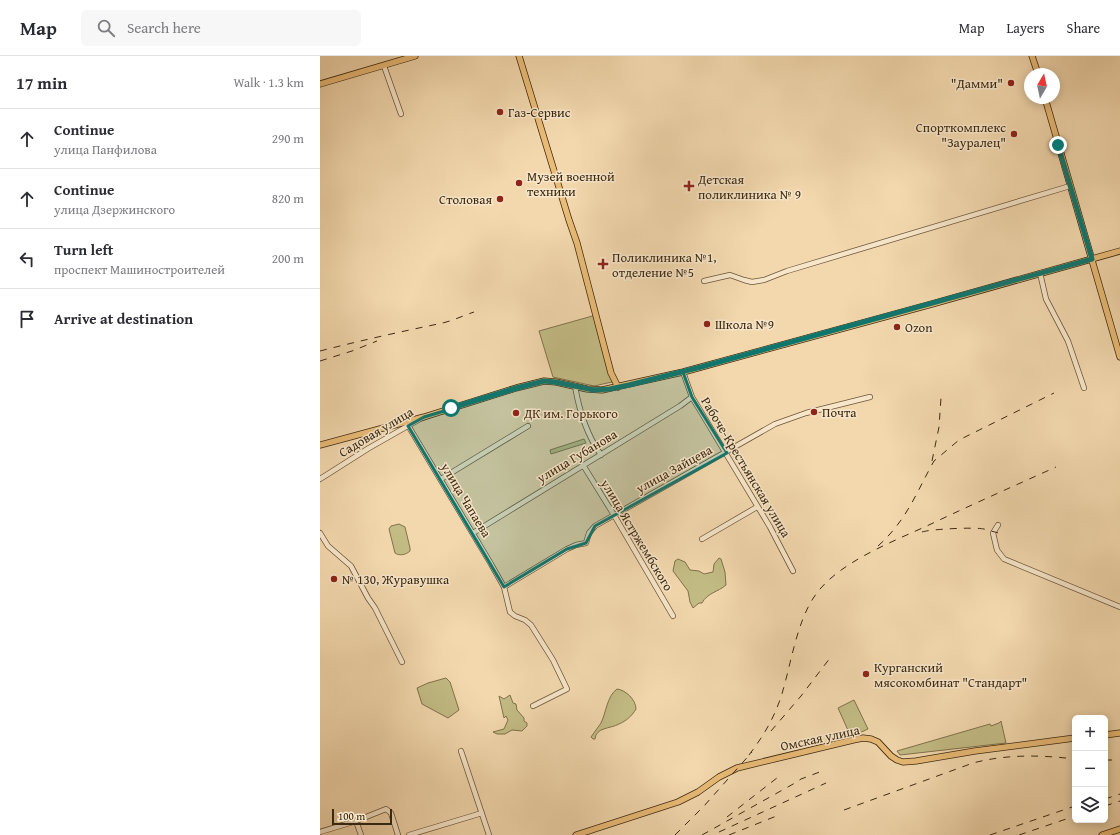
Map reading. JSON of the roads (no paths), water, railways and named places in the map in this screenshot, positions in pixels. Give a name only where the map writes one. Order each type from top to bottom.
[{"type":"main road","points":[[320,84],[415,56]]},
{"type":"main road","points":[[519,56],[577,243],[611,373],[618,387]]},
{"type":"main road","points":[[1032,56],[1036,68]]},
{"type":"main road","points":[[1047,104],[1120,357]]},
{"type":"main road","points":[[320,445],[407,424],[424,417],[516,388],[544,381],[594,390],[618,387],[683,372],[1120,251]]},
{"type":"main road","points":[[1108,735],[1120,733]]},
{"type":"main road","name":"Омская улица","points":[[576,835],[678,802],[698,792],[719,777],[737,768],[863,738],[878,742],[897,760],[903,762],[1072,738]]},
{"type":"main road","points":[[1102,835],[1120,829]]},
{"type":"street","points":[[384,66],[401,114]]},
{"type":"street","points":[[704,281],[730,275],[752,282],[764,280],[787,271],[1070,186]]},
{"type":"street","points":[[1040,273],[1046,299],[1068,342],[1084,388]]},
{"type":"street","name":"Рабоче-Крестьянская улица","points":[[683,372],[692,397],[727,452],[757,507],[770,526],[793,571]]},
{"type":"street","points":[[575,386],[578,404],[590,436],[601,455]]},
{"type":"street","name":"улица Губанова","points":[[473,533],[680,406],[692,397]]},
{"type":"street","name":"улица Зайцева","points":[[504,587],[567,549],[586,543],[592,529],[614,515],[783,420],[870,397]]},
{"type":"street","name":"улица Чапаева","points":[[407,424],[504,587],[510,612],[531,625],[553,660],[567,689],[533,706]]},
{"type":"street","name":"Садовая улица","points":[[320,479],[407,424]]},
{"type":"street","points":[[441,479],[528,426]]},
{"type":"street","name":"улица Ястржембского","points":[[583,465],[673,616]]},
{"type":"street","points":[[702,539],[757,507]]},
{"type":"street","points":[[998,524],[993,533],[997,550],[1004,559],[1120,607]]},
{"type":"street","points":[[320,533],[328,546],[351,566],[382,620],[402,662]]},
{"type":"street","points":[[461,750],[490,835]]},
{"type":"street","points":[[324,833],[386,809],[391,813],[398,835]]},
{"type":"street","points":[[410,835],[482,813]]},
{"type":"street","points":[[356,821],[361,835]]},
{"type":"railway","points":[[320,351],[442,323],[474,312]]},
{"type":"railway","points":[[320,361],[377,341]]},
{"type":"railway","points":[[878,546],[904,516],[934,461],[959,440],[1054,393]]},
{"type":"railway","points":[[932,461],[939,427],[941,398]]},
{"type":"railway","points":[[749,755],[764,734],[775,713],[785,685],[798,632],[814,597],[824,585],[837,573],[884,545],[1056,467]]},
{"type":"railway","points":[[922,532],[943,529],[971,528],[984,529],[1005,534]]},
{"type":"railway","points":[[771,731],[801,696],[830,658]]},
{"type":"railway","points":[[675,835],[704,806],[752,752]]},
{"type":"railway","points":[[844,810],[973,763],[986,760],[1024,756],[1072,759]]},
{"type":"railway","points":[[702,835],[801,779],[825,770]]},
{"type":"railway","points":[[727,817],[782,774]]},
{"type":"railway","points":[[719,832],[826,783]]},
{"type":"railway","points":[[1108,798],[1120,794]]},
{"type":"railway","points":[[1108,805],[1120,801]]},
{"type":"railway","points":[[990,835],[1072,807]]},
{"type":"railway","points":[[729,835],[779,815]]},
{"type":"railway","points":[[1019,835],[1072,817]]},
{"type":"place","name":"\"Дамми\"","points":[[1011,83]]},
{"type":"place","name":"Газ-Сервис","points":[[500,112]]},
{"type":"place","name":"Спорткомплекс \"Зауралец\"","points":[[1014,134]]},
{"type":"place","name":"Музей военной техники","points":[[519,183]]},
{"type":"place","name":"Детская поликлиника № 9","points":[[689,186]]},
{"type":"place","name":"Столовая","points":[[500,199]]},
{"type":"place","name":"Поликлиника №1, отделение №5","points":[[603,264]]},
{"type":"place","name":"Школа №9","points":[[707,324]]},
{"type":"place","name":"Ozon","points":[[897,327]]},
{"type":"place","name":"Почта","points":[[814,412]]},
{"type":"place","name":"ДК им. Горького","points":[[516,413]]},
{"type":"place","name":"№ 130, Журавушка","points":[[334,579]]},
{"type":"place","name":"Курганский мясокомбинат \"Стандарт\"","points":[[866,674]]}]
